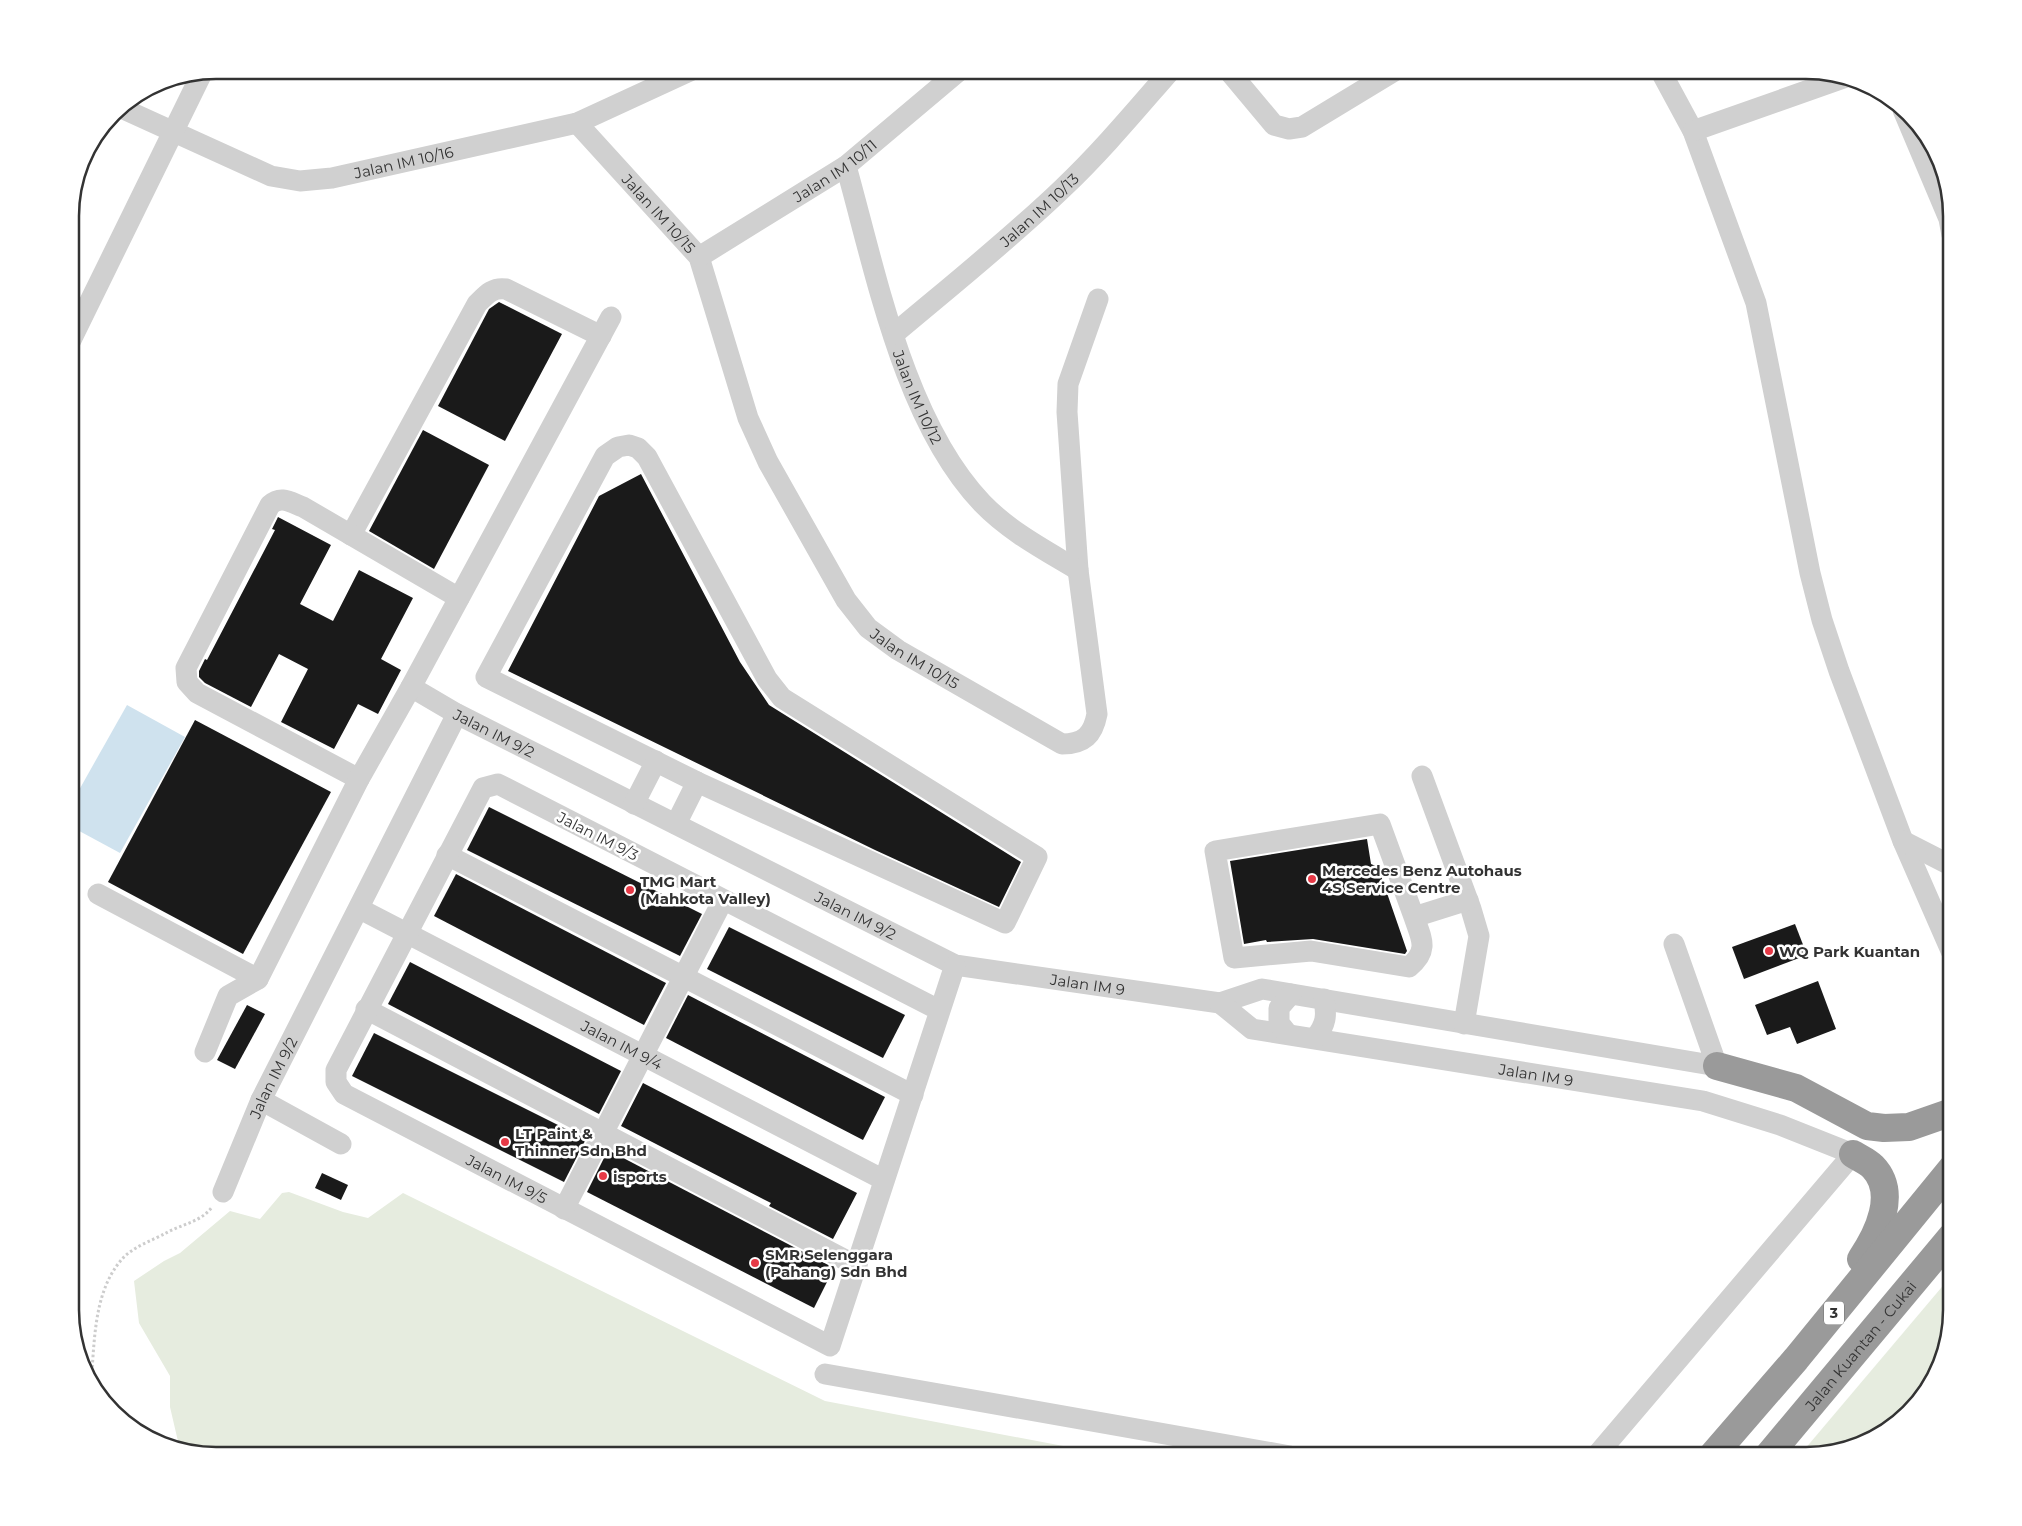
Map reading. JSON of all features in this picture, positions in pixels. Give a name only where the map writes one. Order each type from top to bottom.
[{"type":"highway","points":[[1717,1066],[1796,1088],[1866,1126],[1884,1128],[1909,1127],[1943,1115]]},
{"type":"highway","points":[[1796,1359],[1867,1250],[1883,1216],[1884,1188],[1879,1174],[1871,1165],[1853,1154]]},
{"type":"highway","name":"3","points":[[1720,1447],[1796,1359],[1943,1179]]},
{"type":"highway","name":"Jalan Kuantan - Cukai","points":[[1776,1447],[1943,1247]]},
{"type":"street","name":"Jalan IM 10/16","points":[[127,112],[271,176],[300,181],[332,178],[577,123],[672,79]]},
{"type":"street","name":"Jalan IM 10/11","points":[[699,256],[846,166],[949,79]]},
{"type":"street","name":"Jalan IM 10/13","points":[[894,334],[1064,188],[1098,153],[1163,79]]},
{"type":"street","points":[[1236,79],[1274,125],[1289,129],[1302,126],[1381,79]]},
{"type":"street","points":[[1665,79],[1693,130],[1756,303],[1822,620],[1838,672],[1903,841],[1943,932]]},
{"type":"street","points":[[79,323],[171,132],[198,80]]},
{"type":"street","points":[[1693,130],[1834,81]]},
{"type":"street","name":"Jalan IM 10/15","points":[[577,123],[699,256],[748,418],[768,462],[846,600],[868,628],[898,650],[1062,744],[1074,744],[1089,735],[1094,729],[1097,714],[1078,570],[1067,412],[1068,384],[1098,298]]},
{"type":"street","points":[[1912,128],[1942,203]]},
{"type":"street","name":"Jalan IM 10/12","points":[[846,166],[894,334],[914,390],[954,467],[982,503],[1017,533],[1078,570]]},
{"type":"street","points":[[204,1052],[228,996],[258,979],[359,779],[411,687],[606,326],[506,289],[498,288],[490,291],[477,304],[351,535]]},
{"type":"street","points":[[629,445],[638,448],[647,457],[767,679],[782,698],[1036,857],[1005,924],[697,782],[486,677],[605,456],[618,447],[629,445]]},
{"type":"street","points":[[359,779],[197,693],[186,682],[186,668],[270,505],[276,500],[284,499],[296,504],[459,598]]},
{"type":"street","points":[[411,687],[457,714]]},
{"type":"street","name":"Jalan IM 9/2","points":[[222,1192],[261,1100],[360,909],[457,714],[955,965]]},
{"type":"street","points":[[634,804],[656,762]]},
{"type":"street","points":[[1422,776],[1468,900],[1478,936],[1464,1024]]},
{"type":"street","points":[[676,824],[697,782]]},
{"type":"street","name":"Jalan IM 9/3","points":[[405,933],[483,788],[498,784],[938,1010]]},
{"type":"street","points":[[1380,824],[1414,917],[1423,945],[1419,959],[1410,966],[1311,951],[1234,958],[1215,851],[1380,824]]},
{"type":"street","points":[[1903,841],[1943,861]]},
{"type":"street","points":[[447,855],[913,1095]]},
{"type":"street","points":[[98,894],[258,979]]},
{"type":"street","points":[[564,1209],[723,900]]},
{"type":"street","points":[[1414,917],[1468,900]]},
{"type":"street","name":"Jalan IM 9/4","points":[[360,909],[884,1180]]},
{"type":"street","name":"Jalan IM 9/5","points":[[405,933],[336,1070],[336,1082],[344,1094],[830,1346],[856,1266]]},
{"type":"street","points":[[1674,944],[1717,1066]]},
{"type":"street","points":[[366,1010],[856,1266],[913,1095],[938,1010],[955,965]]},
{"type":"street","name":"Jalan IM 9","points":[[955,965],[1220,1003],[1262,989],[1717,1066]]},
{"type":"street","points":[[1287,1033],[1279,1023],[1279,1008],[1291,994]]},
{"type":"street","points":[[1316,1037],[1324,1026],[1326,1014],[1324,999]]},
{"type":"street","name":"Jalan IM 9","points":[[1220,1003],[1252,1028],[1703,1101],[1780,1125],[1853,1154]]},
{"type":"street","points":[[261,1100],[341,1144]]},
{"type":"street","points":[[1604,1447],[1853,1154]]},
{"type":"street","points":[[825,1374],[1239,1447]]},
{"type":"path","points":[[92,1369],[96,1324],[103,1293],[111,1275],[124,1257],[173,1230],[205,1216],[222,1192]]},
{"type":"shaded area","points":[[289,1192],[343,1212],[368,1218],[403,1193],[825,1401],[1068,1447],[207,1447],[178,1442],[170,1407],[170,1376],[139,1323],[134,1281],[180,1253],[230,1211],[260,1219],[282,1193]]},
{"type":"shaded area","points":[[1943,1286],[1941,1337],[1929,1371],[1915,1394],[1890,1419],[1867,1433],[1842,1443],[1807,1447]]},
{"type":"water","points":[[127,705],[185,737],[120,853],[79,831],[79,790]]},
{"type":"building","points":[[499,302],[562,334],[505,441],[438,406],[489,309]]},
{"type":"building","points":[[423,430],[489,465],[434,569],[369,531]]},
{"type":"building","points":[[641,474],[740,662],[769,705],[1021,862],[999,907],[875,850],[508,671],[599,496]]},
{"type":"building","points":[[278,517],[331,545],[300,604],[333,621],[359,570],[413,598],[381,659],[401,670],[378,714],[358,704],[334,749],[281,722],[308,669],[279,654],[251,707],[205,683],[199,677],[199,671],[205,659],[207,660],[275,530],[272,529]]},
{"type":"building","points":[[195,720],[331,792],[243,954],[108,882]]},
{"type":"building","points":[[489,807],[702,914],[680,956],[467,850]]},
{"type":"building","points":[[1367,839],[1371,864],[1378,867],[1407,951],[1405,954],[1313,939],[1267,942],[1266,940],[1244,944],[1230,861]]},
{"type":"building","points":[[456,874],[666,983],[644,1025],[434,916]]},
{"type":"building","name":"WQ Park Kuantan","points":[[1795,924],[1807,955],[1744,979],[1732,947]]},
{"type":"building","points":[[729,927],[905,1015],[883,1058],[707,969]]},
{"type":"building","points":[[410,962],[621,1071],[599,1114],[388,1004]]},
{"type":"building","points":[[1818,981],[1836,1029],[1797,1044],[1790,1027],[1767,1035],[1755,1005]]},
{"type":"building","points":[[688,995],[885,1097],[863,1140],[666,1038]]},
{"type":"building","points":[[247,1005],[265,1014],[235,1069],[217,1060]]},
{"type":"building","points":[[374,1033],[586,1139],[564,1182],[352,1076]]},
{"type":"building","points":[[643,1083],[857,1193],[833,1239],[769,1206],[771,1203],[621,1126]]},
{"type":"building","points":[[608,1150],[834,1268],[814,1308],[587,1192]]},
{"type":"building","points":[[322,1173],[348,1185],[341,1200],[315,1188]]},
{"type":"place","name":"Mercedes Benz Autohaus 4S Service Centre","points":[[1312,879]]},
{"type":"place","name":"TMG Mart (Mahkota Valley)","points":[[630,890]]},
{"type":"place","name":"WQ Park Kuantan","points":[[1769,951]]},
{"type":"place","name":"LT Paint & Thinner Sdn Bhd","points":[[505,1142]]},
{"type":"place","name":"isports","points":[[603,1176]]},
{"type":"place","name":"SMR Selenggara (Pahang) Sdn Bhd","points":[[755,1263]]}]
